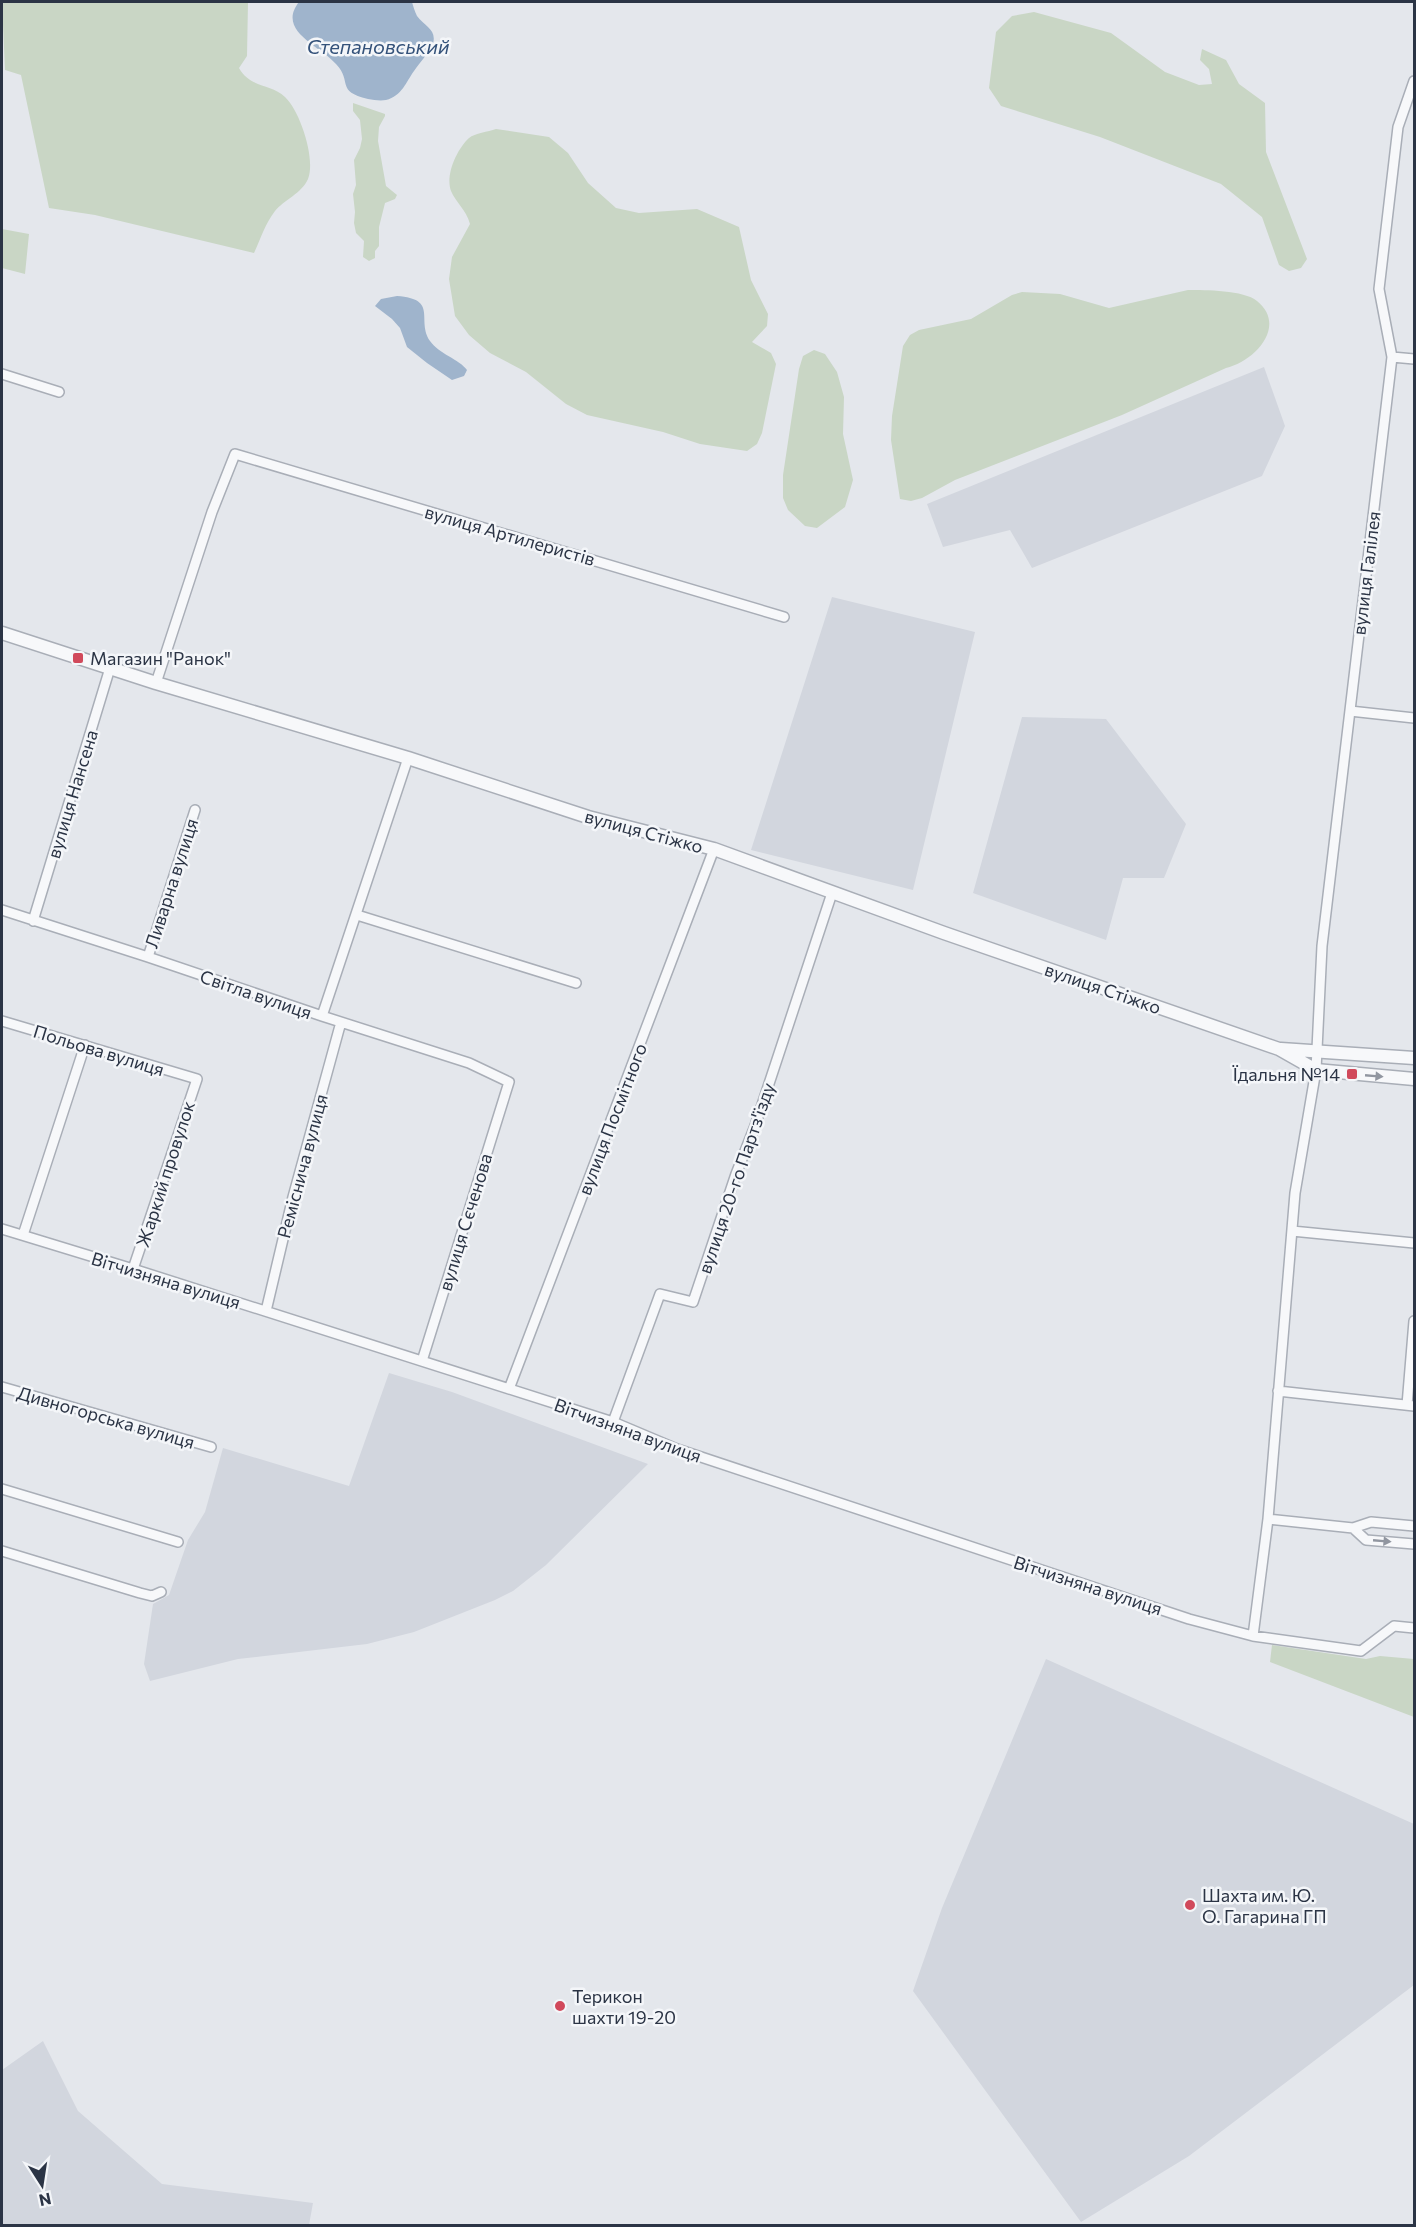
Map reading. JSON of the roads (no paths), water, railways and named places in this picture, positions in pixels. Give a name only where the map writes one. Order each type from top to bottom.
[{"type":"street","name":"вулиця Галілея","points":[[1253,1636],[1268,1519],[1295,1193],[1316,1070],[1322,946],[1392,357],[1379,289],[1398,127],[1414,81]]},
{"type":"street","points":[[1392,357],[1414,359]]},
{"type":"street","points":[[2,374],[58,392]]},
{"type":"street","name":"вулиця Артилеристів","points":[[156,683],[212,512],[235,454],[784,617]]},
{"type":"street","name":"вулиця Стіжко","points":[[2,633],[156,683],[408,758],[588,817],[714,849],[832,893],[1280,1049],[1316,1070],[1414,1079]]},
{"type":"street","name":"вулиця Нансена","points":[[33,921],[110,668]]},
{"type":"street","points":[[1350,711],[1414,718]]},
{"type":"street","points":[[322,1016],[408,758]]},
{"type":"street","name":"Ливарна вулиця","points":[[148,957],[195,810]]},
{"type":"street","name":"вулиця Посмітного","points":[[509,1389],[714,849]]},
{"type":"street","name":"вулиця 20-го Партз'їзду","points":[[613,1422],[660,1294],[693,1302],[736,1174],[755,1126],[832,893]]},
{"type":"street","name":"Світла вулиця","points":[[2,910],[469,1063],[509,1082]]},
{"type":"street","points":[[357,915],[576,983]]},
{"type":"street","name":"Польова вулиця","points":[[2,1021],[197,1079]]},
{"type":"street","name":"Реміснича вулиця","points":[[266,1311],[293,1197],[341,1022]]},
{"type":"street","points":[[23,1235],[85,1045]]},
{"type":"street","name":"вулиця Стіжко","points":[[1280,1049],[1414,1058]]},
{"type":"street","name":"Жаркий провулок","points":[[134,1269],[197,1079]]},
{"type":"street","name":"вулиця Сєченова","points":[[422,1361],[509,1082]]},
{"type":"street","name":"Вітчизняна вулиця","points":[[2,1230],[134,1269],[613,1422],[677,1449],[1178,1615],[1253,1636],[1361,1651],[1394,1626],[1414,1628]]},
{"type":"street","points":[[1292,1231],[1414,1243]]},
{"type":"street","points":[[1278,1391],[1411,1406],[1414,1321]]},
{"type":"street","name":"Дивногорська вулиця","points":[[2,1387],[211,1447]]},
{"type":"street","points":[[2,1489],[178,1542]]},
{"type":"street","points":[[1268,1519],[1353,1528],[1371,1522],[1414,1526]]},
{"type":"street","points":[[1353,1528],[1366,1539],[1414,1544]]},
{"type":"street","points":[[2,1551],[140,1593],[153,1596],[161,1592]]},
{"type":"water","name":"Степановський","points":[[299,2],[412,2],[417,16],[432,31],[433,44],[396,95],[386,100],[358,96],[348,89],[344,76],[336,64],[297,30],[293,21],[293,12]]},
{"type":"water","points":[[397,296],[418,301],[424,312],[426,333],[430,341],[467,370],[464,376],[452,380],[407,347],[400,328],[375,306],[381,299]]},
{"type":"place","name":"Магазин \"Ранок\"","points":[[78,658]]},
{"type":"place","name":"Їдальня №14","points":[[1352,1074]]},
{"type":"place","name":"Шахта им. Ю. О. Гагарина ГП","points":[[1190,1905]]},
{"type":"place","name":"Терикон шахти 19-20","points":[[560,2006]]}]
